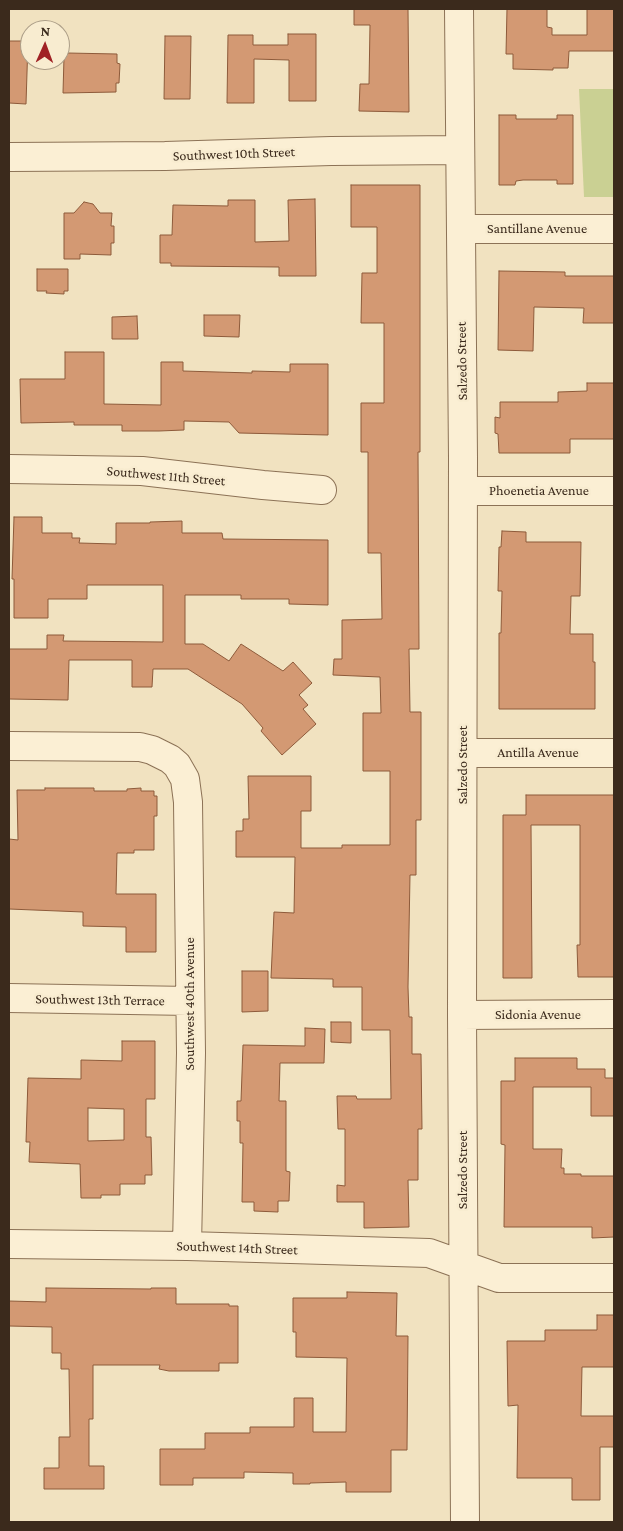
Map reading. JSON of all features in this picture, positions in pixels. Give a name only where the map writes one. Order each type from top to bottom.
[{"type":"street","name":"Salzedo Street","points":[[459,9],[463,491],[462,1016],[464,1522]]},
{"type":"street","name":"Southwest 10th Street","points":[[9,157],[460,150]]},
{"type":"street","name":"Santillane Avenue","points":[[461,229],[614,229]]},
{"type":"street","name":"Southwest 11th Street","points":[[9,469],[142,471],[322,490]]},
{"type":"street","name":"Phoenetia Avenue","points":[[463,491],[614,491]]},
{"type":"street","name":"Southwest 40th Avenue","points":[[9,746],[140,747],[162,755],[177,765],[186,779],[188,802],[191,1053],[187,1246]]},
{"type":"street","name":"Antilla Avenue","points":[[463,753],[614,753]]},
{"type":"street","name":"Southwest 13th Terrace","points":[[9,998],[190,1001]]},
{"type":"street","name":"Sidonia Avenue","points":[[462,1016],[614,1014]]},
{"type":"street","name":"Southwest 14th Street","points":[[9,1244],[187,1246],[429,1253],[500,1278],[614,1278]]},
{"type":"green space","points":[[579,89],[614,89],[614,197],[584,197]]},
{"type":"building","points":[[354,9],[408,9],[409,112],[359,111],[360,84],[369,84],[370,25],[354,25]]},
{"type":"building","points":[[507,9],[547,9],[547,27],[552,28],[552,35],[587,35],[587,9],[614,9],[614,51],[569,51],[568,68],[553,68],[553,70],[513,69],[513,54],[506,54]]},
{"type":"building","points":[[288,34],[316,34],[316,101],[289,101],[289,60],[254,59],[254,103],[227,103],[228,35],[253,35],[253,45],[288,45]]},
{"type":"building","points":[[165,36],[191,36],[190,99],[164,99]]},
{"type":"building","points":[[9,41],[20,41],[20,70],[27,70],[26,104],[9,103]]},
{"type":"building","points":[[70,53],[117,54],[117,63],[120,64],[119,83],[116,83],[116,92],[63,93],[64,70],[70,70]]},
{"type":"building","points":[[499,115],[516,115],[516,119],[557,119],[557,115],[573,115],[573,184],[557,184],[557,180],[523,180],[516,181],[515,185],[499,185]]},
{"type":"building","points":[[351,185],[420,185],[419,649],[409,649],[410,712],[421,712],[421,820],[416,820],[416,875],[410,875],[408,987],[409,1017],[412,1017],[412,1054],[421,1054],[422,1129],[418,1129],[418,1180],[408,1180],[409,1227],[364,1228],[364,1202],[337,1202],[337,1185],[345,1186],[345,1129],[338,1129],[337,1096],[356,1096],[357,1099],[391,1099],[390,1030],[362,1030],[362,987],[333,987],[333,979],[271,978],[274,912],[294,913],[295,857],[236,857],[236,831],[243,831],[243,819],[249,819],[248,776],[311,776],[311,811],[301,811],[301,848],[342,848],[342,845],[390,845],[390,771],[363,771],[363,713],[381,713],[380,677],[333,675],[334,659],[342,659],[342,620],[382,619],[381,553],[368,553],[368,452],[361,452],[361,403],[384,403],[384,323],[361,323],[362,273],[377,273],[377,227],[351,227]]},
{"type":"building","points":[[315,199],[316,276],[279,276],[279,267],[171,266],[171,263],[160,263],[160,235],[172,235],[173,205],[228,206],[228,200],[255,200],[255,242],[289,241],[288,200]]},
{"type":"building","points":[[84,202],[93,204],[100,213],[112,213],[111,226],[114,226],[114,243],[111,243],[111,255],[80,254],[80,259],[64,259],[64,213],[74,213]]},
{"type":"building","points":[[37,269],[68,269],[68,291],[64,291],[64,294],[37,291]]},
{"type":"building","points":[[499,271],[565,272],[565,276],[614,276],[614,323],[583,323],[584,308],[534,307],[533,351],[498,350]]},
{"type":"building","points":[[204,315],[240,315],[239,337],[204,336]]},
{"type":"building","points":[[137,316],[138,339],[112,339],[112,317]]},
{"type":"building","points":[[65,352],[104,352],[104,404],[161,405],[161,362],[183,362],[183,371],[252,373],[252,371],[290,372],[290,364],[328,364],[328,435],[239,433],[229,422],[184,421],[184,430],[159,431],[122,431],[122,425],[74,425],[74,422],[21,423],[20,379],[65,379]]},
{"type":"building","points":[[587,383],[614,383],[614,439],[570,439],[570,453],[499,453],[498,434],[495,433],[495,417],[500,418],[500,402],[558,402],[558,392],[587,391]]},
{"type":"building","points":[[14,517],[42,517],[42,533],[72,533],[72,538],[80,538],[79,543],[116,544],[116,523],[182,521],[182,533],[222,533],[223,539],[328,540],[328,605],[289,604],[289,599],[241,599],[241,595],[185,595],[185,644],[203,644],[229,661],[241,644],[283,671],[293,662],[312,683],[299,695],[308,705],[303,709],[316,724],[282,755],[261,731],[263,728],[242,704],[188,669],[153,669],[152,687],[132,687],[132,660],[69,660],[68,700],[9,699],[9,649],[47,649],[47,635],[64,635],[63,641],[163,642],[163,585],[87,585],[87,599],[48,599],[48,618],[14,618],[14,579],[12,579]]},
{"type":"building","points":[[502,531],[526,532],[526,542],[581,542],[580,596],[571,596],[570,634],[593,634],[595,709],[499,709],[499,633],[501,633],[502,591],[498,591],[499,547],[501,547]]},
{"type":"building","points":[[45,788],[94,788],[94,791],[127,791],[127,789],[141,788],[141,791],[154,791],[154,796],[157,796],[157,816],[154,816],[154,850],[134,850],[134,853],[117,853],[116,894],[156,894],[156,952],[126,952],[126,927],[83,926],[83,912],[9,909],[9,839],[18,840],[17,790],[45,790]]},
{"type":"building","points":[[526,795],[614,795],[614,977],[578,977],[577,945],[580,945],[580,825],[531,825],[532,978],[503,978],[503,815],[526,815]]},
{"type":"building","points":[[242,971],[268,971],[268,1011],[242,1012]]},
{"type":"building","points":[[331,1022],[351,1022],[351,1043],[331,1042]]},
{"type":"building","points":[[305,1028],[325,1029],[324,1063],[280,1063],[279,1101],[286,1101],[286,1171],[290,1172],[289,1201],[278,1201],[278,1212],[254,1211],[254,1202],[242,1202],[243,1143],[240,1143],[240,1121],[237,1121],[237,1101],[241,1101],[243,1045],[305,1046]]},
{"type":"building","points":[[122,1041],[155,1041],[155,1099],[146,1099],[146,1137],[151,1137],[152,1175],[145,1175],[145,1184],[120,1184],[120,1195],[101,1195],[101,1198],[81,1198],[80,1164],[29,1162],[30,1142],[26,1142],[28,1078],[81,1079],[81,1060],[122,1061]],"holes":[[[88,1108],[124,1109],[124,1140],[88,1141]]]},
{"type":"building","points":[[515,1058],[577,1058],[577,1069],[605,1069],[605,1078],[614,1078],[614,1116],[591,1116],[591,1087],[533,1087],[533,1149],[562,1149],[561,1168],[564,1168],[564,1174],[614,1176],[614,1237],[592,1238],[592,1227],[504,1227],[505,1145],[501,1144],[501,1081],[515,1081]]},
{"type":"building","points":[[46,1288],[176,1288],[176,1304],[229,1304],[229,1306],[238,1306],[238,1363],[219,1363],[219,1371],[169,1371],[159,1369],[160,1365],[93,1365],[93,1419],[89,1419],[89,1466],[104,1466],[104,1489],[44,1489],[44,1468],[59,1468],[59,1437],[70,1437],[69,1369],[61,1369],[61,1353],[52,1353],[52,1327],[9,1326],[9,1301],[46,1302]]},
{"type":"building","points":[[347,1292],[397,1293],[396,1336],[408,1336],[407,1450],[391,1450],[391,1492],[346,1492],[346,1482],[293,1484],[293,1473],[244,1472],[244,1478],[193,1478],[193,1485],[160,1485],[160,1449],[205,1449],[205,1433],[250,1433],[250,1427],[294,1427],[294,1398],[313,1398],[313,1432],[346,1432],[347,1358],[296,1357],[296,1332],[293,1332],[293,1298],[347,1298]]},
{"type":"building","points":[[597,1315],[614,1315],[614,1367],[582,1367],[581,1416],[614,1416],[614,1447],[600,1447],[600,1500],[572,1500],[572,1478],[517,1478],[518,1405],[508,1406],[507,1341],[545,1341],[545,1330],[597,1330]]}]
